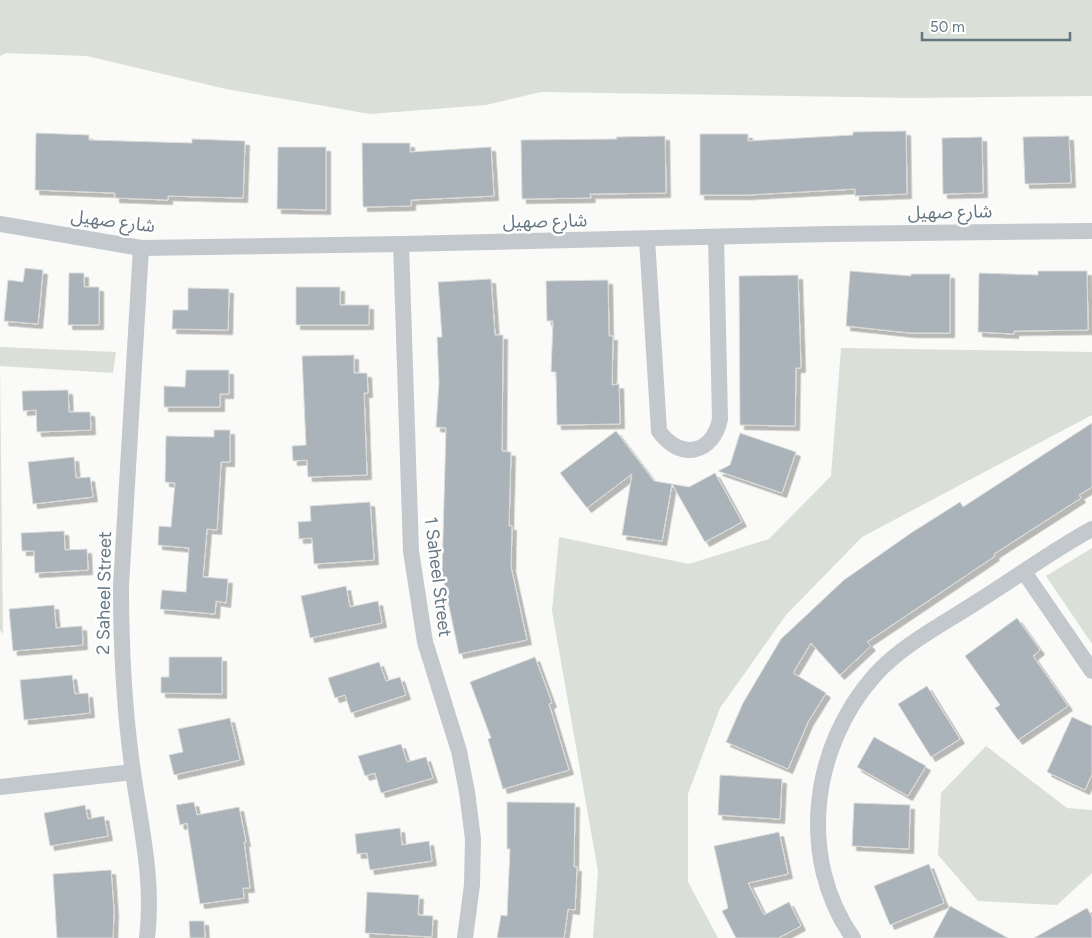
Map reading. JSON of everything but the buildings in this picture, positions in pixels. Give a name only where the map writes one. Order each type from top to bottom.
[{"type":"street","name":"شارع صهيل","points":[[0,224],[141,248],[647,239],[716,236],[1092,231]]},
{"type":"street","points":[[647,239],[659,431],[671,445],[688,450],[700,448],[711,441],[718,431],[720,418],[716,236]]},
{"type":"street","name":"1 Saheel Street","points":[[402,244],[411,551],[425,642],[459,751],[467,792],[473,839],[472,885],[465,938]]},
{"type":"street","name":"2 Saheel Street","points":[[141,248],[121,586],[124,699],[133,772],[145,839],[149,882],[147,938]]},
{"type":"street","points":[[853,938],[843,924],[826,886],[818,846],[818,806],[825,766],[837,734],[854,702],[876,674],[906,649],[1092,529]]},
{"type":"street","points":[[1024,572],[1092,671]]},
{"type":"street","points":[[0,787],[133,772]]},
{"type":"shaded area","points":[[0,0],[1092,0],[1092,96],[911,98],[541,92],[486,105],[370,114],[226,89],[87,56],[6,53],[0,56]]},
{"type":"shaded area","points":[[0,347],[116,352],[113,373],[0,366]]},
{"type":"shaded area","points":[[841,348],[1092,352],[1092,415],[862,537],[786,615],[720,708],[688,794],[688,882],[718,938],[593,938],[598,871],[552,611],[559,537],[689,564],[769,539],[831,476]]},
{"type":"shaded area","points":[[0,366],[3,634],[0,630]]},
{"type":"shaded area","points":[[1092,548],[1092,644],[1046,576]]},
{"type":"shaded area","points":[[986,746],[1067,808],[1092,810],[1092,873],[1057,905],[978,901],[938,855],[941,793]]}]
